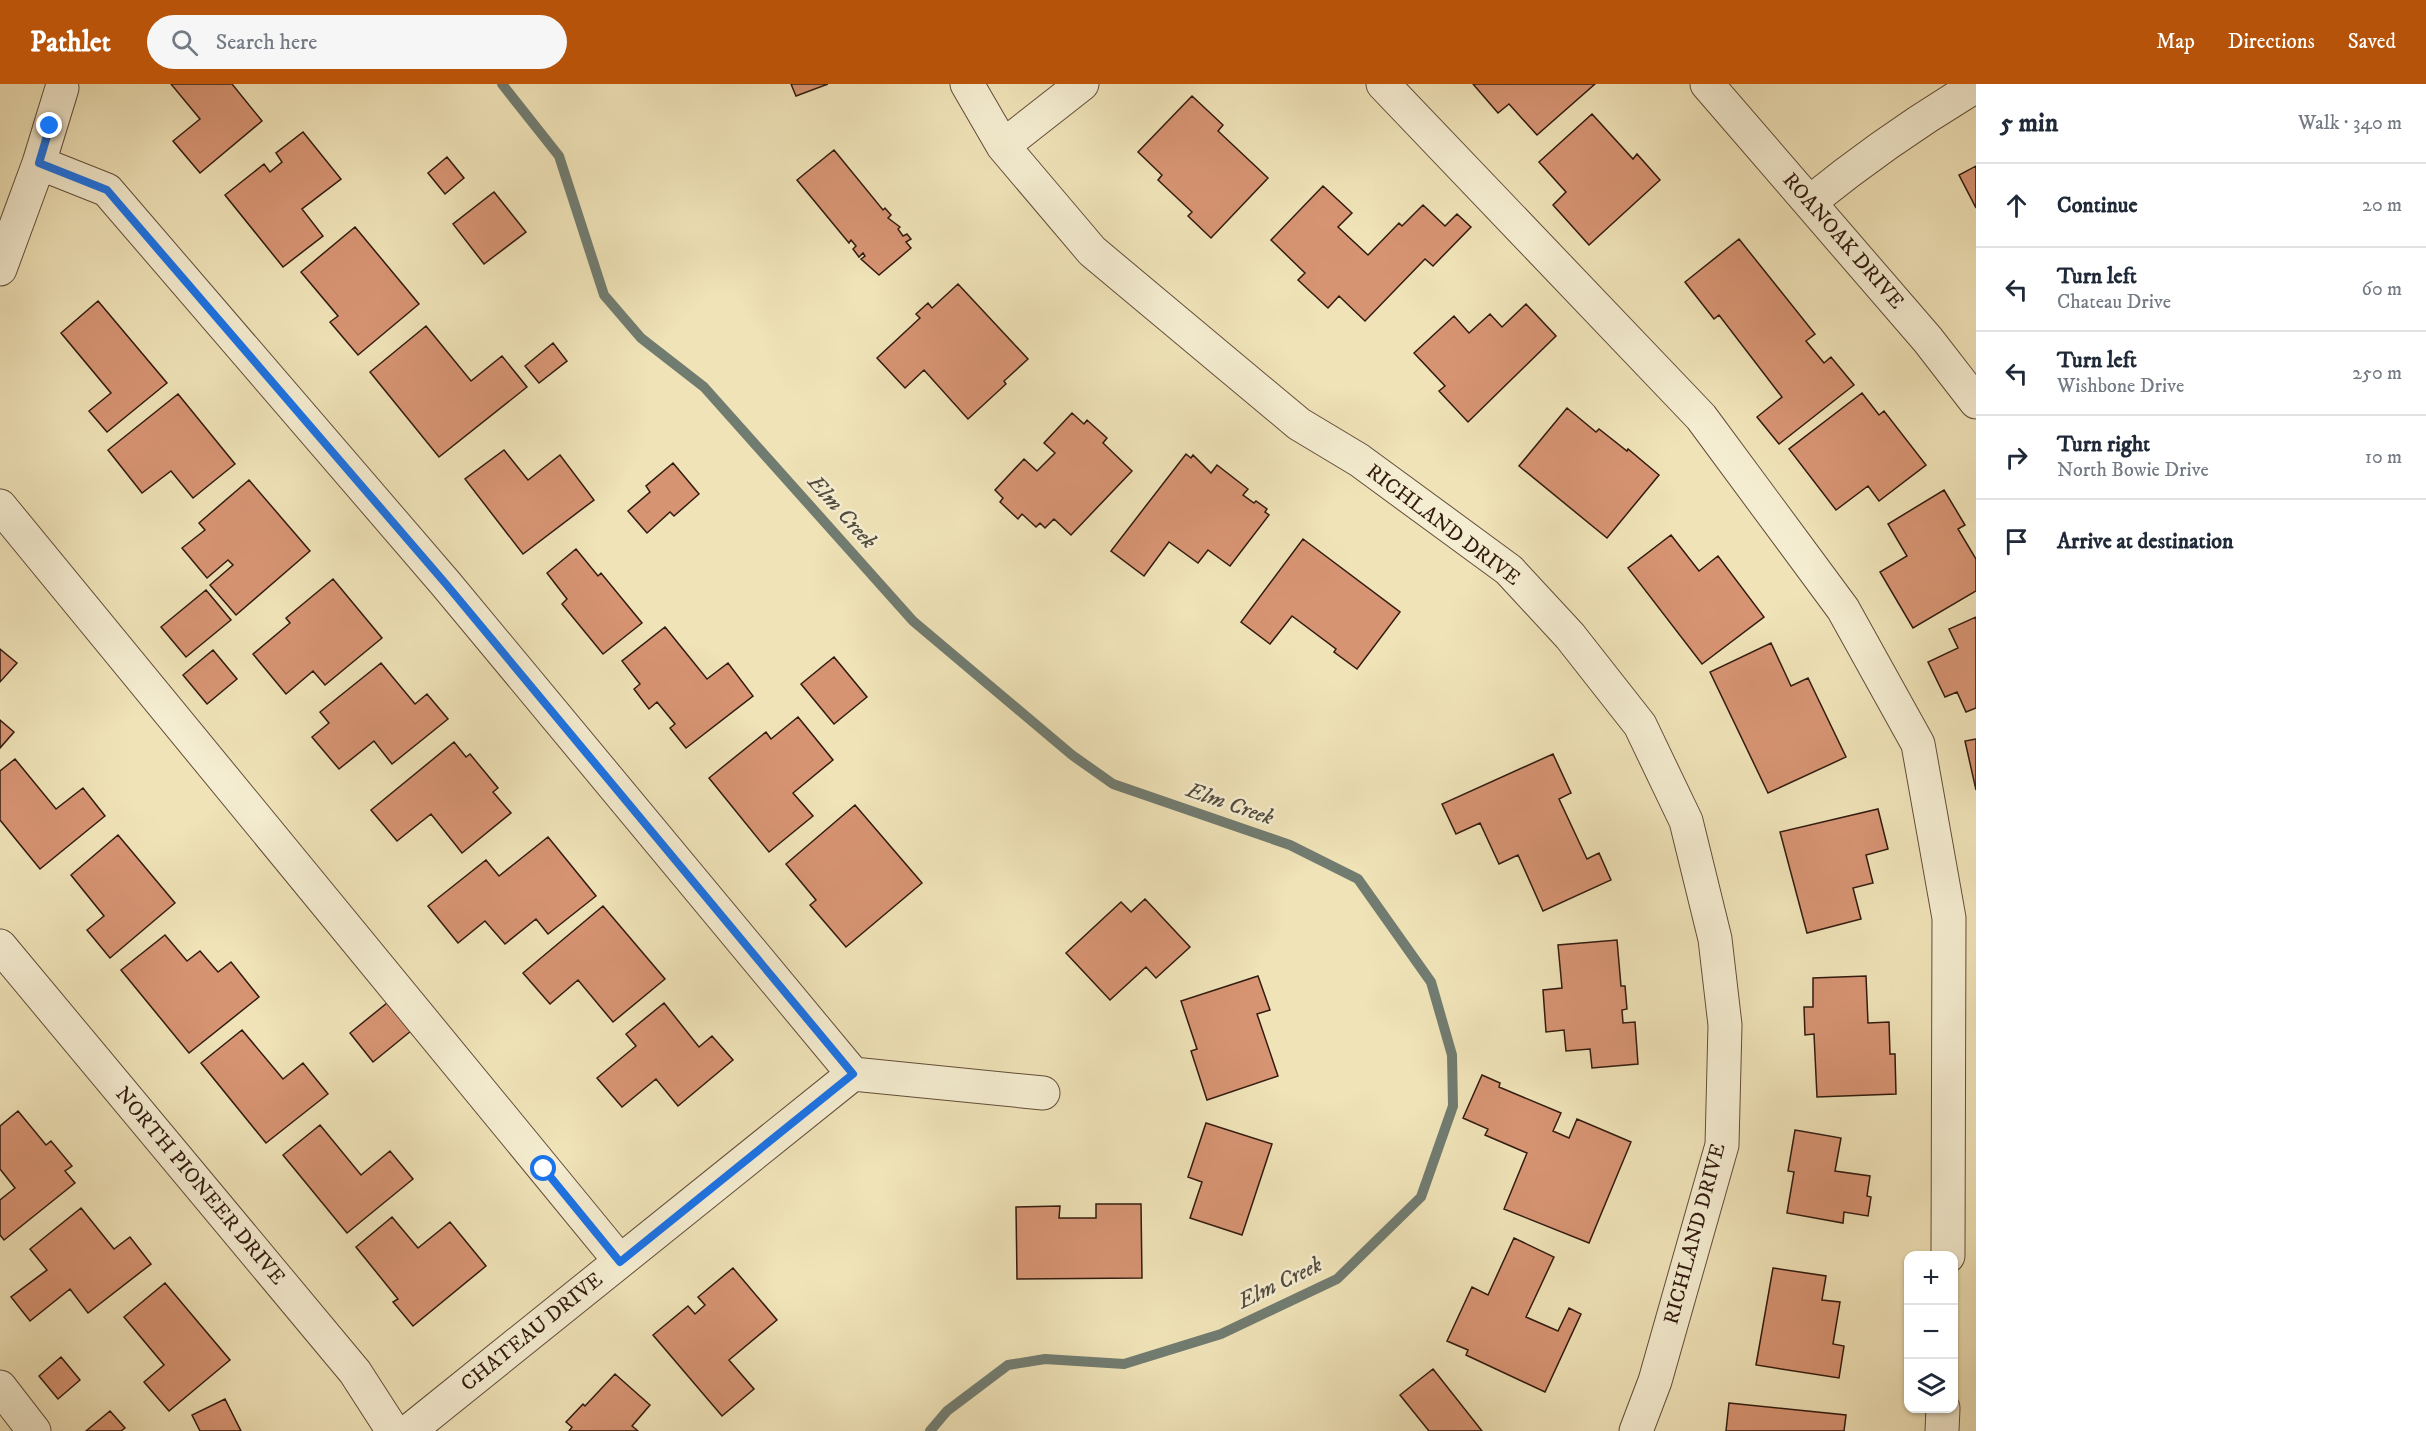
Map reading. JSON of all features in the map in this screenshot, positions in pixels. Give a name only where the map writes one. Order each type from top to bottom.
[{"type":"street","name":"RICHLAND DRIVE","points":[[967,84],[1003,146],[1092,251],[1299,424],[1359,460],[1509,570],[1570,636],[1640,725],[1686,821],[1715,939],[1725,1025],[1722,1145],[1655,1381],[1636,1431]]},
{"type":"street","points":[[1003,146],[1082,84]]},
{"type":"street","points":[[1383,84],[1701,417],[1843,609],[1918,744],[1949,918],[1948,1251]]},
{"type":"street","name":"ROANOAK DRIVE","points":[[1707,84],[1928,340],[1976,402]]},
{"type":"street","points":[[1810,202],[1866,157],[1923,117],[1976,86]]},
{"type":"street","points":[[0,269],[39,163],[62,88]]},
{"type":"street","points":[[39,163],[107,190],[446,584],[853,1074],[1043,1093]]},
{"type":"street","points":[[0,506],[620,1262]]},
{"type":"street","name":"NORTH PIONEER DRIVE","points":[[0,946],[355,1372],[393,1431]]},
{"type":"street","name":"CHATEAU DRIVE","points":[[409,1431],[853,1074]]},
{"type":"street","points":[[0,1387],[34,1431]]},
{"type":"street","points":[[1942,1431],[1943,1413]]},
{"type":"building","points":[[171,84],[232,84],[262,121],[200,173],[173,141],[200,119]]},
{"type":"building","points":[[791,84],[828,84],[796,96]]},
{"type":"building","points":[[1473,84],[1595,84],[1537,135],[1509,104],[1498,113]]},
{"type":"building","points":[[1192,96],[1223,125],[1218,131],[1268,178],[1211,238],[1188,216],[1192,212],[1158,180],[1162,175],[1138,152]]},
{"type":"building","points":[[1592,114],[1633,159],[1637,154],[1660,180],[1589,245],[1553,205],[1566,192],[1539,162]]},
{"type":"building","points":[[303,132],[341,179],[302,209],[323,236],[283,267],[225,195],[264,164],[270,172],[282,162],[276,153]]},
{"type":"building","points":[[834,150],[883,210],[885,208],[891,215],[888,218],[900,227],[898,229],[903,236],[907,234],[911,239],[906,242],[911,248],[879,275],[861,259],[865,256],[863,253],[859,257],[853,249],[856,246],[851,240],[849,243],[797,180]]},
{"type":"building","points":[[447,157],[464,178],[445,194],[428,173]]},
{"type":"building","points":[[1976,166],[1976,208],[1959,175]]},
{"type":"building","points":[[1323,186],[1352,213],[1338,227],[1368,255],[1399,223],[1402,226],[1423,205],[1445,226],[1457,214],[1471,227],[1433,266],[1425,259],[1365,321],[1339,296],[1328,308],[1298,280],[1305,273],[1271,240]]},
{"type":"building","points":[[494,192],[526,232],[484,264],[453,224]]},
{"type":"building","points":[[355,227],[419,304],[358,355],[330,322],[338,316],[301,272]]},
{"type":"building","points":[[1739,239],[1815,334],[1806,341],[1824,363],[1831,357],[1854,385],[1779,444],[1757,417],[1782,397],[1719,315],[1714,319],[1685,282]]},
{"type":"building","points":[[958,284],[1028,359],[1004,381],[1006,384],[968,419],[924,370],[905,388],[877,358],[920,318],[916,314],[928,303],[932,308]]},
{"type":"building","points":[[98,301],[167,383],[107,432],[89,411],[111,393],[61,333]]},
{"type":"building","points":[[1526,304],[1556,336],[1468,422],[1439,391],[1445,386],[1414,353],[1454,316],[1469,333],[1490,314],[1502,327]]},
{"type":"building","points":[[426,326],[471,381],[502,356],[527,387],[439,457],[370,372]]},
{"type":"building","points":[[553,343],[567,361],[539,383],[525,366]]},
{"type":"building","points":[[1862,393],[1879,415],[1884,411],[1926,465],[1879,501],[1868,486],[1836,510],[1789,449]]},
{"type":"building","points":[[178,394],[235,464],[193,498],[171,471],[142,493],[108,450]]},
{"type":"building","points":[[1567,408],[1596,432],[1599,429],[1627,451],[1628,449],[1659,475],[1607,538],[1519,466]]},
{"type":"building","points":[[1072,413],[1084,424],[1087,420],[1107,438],[1103,443],[1132,471],[1071,535],[1054,519],[1045,528],[1040,523],[1036,527],[1022,514],[1018,519],[1000,502],[1003,498],[995,490],[1024,459],[1037,471],[1055,453],[1044,443]]},
{"type":"building","points":[[504,450],[528,480],[560,455],[594,500],[523,554],[465,479]]},
{"type":"building","points":[[1186,454],[1191,458],[1193,455],[1211,473],[1217,465],[1248,489],[1243,495],[1267,509],[1265,512],[1269,515],[1230,566],[1208,550],[1198,563],[1169,542],[1144,576],[1111,551]]},
{"type":"building","points":[[673,463],[699,494],[674,516],[670,512],[647,533],[628,511],[650,492],[646,486]]},
{"type":"building","points":[[249,480],[310,551],[236,615],[210,585],[233,565],[228,560],[207,578],[182,548],[205,530],[199,523]]},
{"type":"building","points":[[1944,490],[1965,525],[1958,529],[1976,559],[1976,591],[1913,628],[1880,572],[1907,556],[1888,524]]},
{"type":"building","points":[[1671,535],[1699,571],[1718,556],[1764,617],[1702,664],[1628,568]]},
{"type":"building","points":[[1303,539],[1400,612],[1357,669],[1334,652],[1336,649],[1292,616],[1270,644],[1241,622]]},
{"type":"building","points":[[576,549],[598,576],[601,573],[642,623],[603,654],[562,604],[567,599],[547,573]]},
{"type":"building","points":[[333,579],[382,638],[325,685],[313,671],[286,694],[253,654],[290,623],[286,618]]},
{"type":"building","points":[[206,590],[231,620],[186,657],[161,627]]},
{"type":"building","points":[[1976,617],[1976,708],[1966,712],[1957,692],[1945,697],[1928,662],[1958,648],[1949,629]]},
{"type":"building","points":[[665,627],[707,679],[728,663],[753,696],[686,748],[670,728],[675,724],[657,702],[649,709],[634,689],[640,684],[622,661]]},
{"type":"building","points":[[1771,643],[1791,686],[1808,678],[1846,757],[1768,793],[1710,672]]},
{"type":"building","points":[[0,649],[17,663],[0,682]]},
{"type":"building","points":[[213,650],[237,679],[207,704],[183,675]]},
{"type":"building","points":[[834,657],[867,697],[834,724],[801,684]]},
{"type":"building","points":[[381,663],[415,704],[427,694],[448,719],[392,764],[374,741],[339,769],[312,737],[329,723],[320,712]]},
{"type":"building","points":[[798,717],[833,760],[793,793],[813,816],[769,852],[709,778],[766,732],[771,739]]},
{"type":"building","points":[[0,720],[14,732],[0,748]]},
{"type":"building","points":[[1976,739],[1976,790],[1965,741]]},
{"type":"building","points":[[454,742],[466,757],[470,754],[498,788],[493,792],[511,813],[462,853],[431,814],[397,841],[371,810]]},
{"type":"building","points":[[1553,754],[1571,793],[1559,799],[1587,859],[1599,853],[1611,880],[1543,911],[1518,855],[1499,864],[1480,823],[1456,834],[1442,804]]},
{"type":"building","points":[[15,759],[56,809],[83,788],[105,816],[40,869],[0,820],[0,771]]},
{"type":"building","points":[[855,805],[922,883],[846,947],[810,905],[816,900],[786,864]]},
{"type":"building","points":[[1878,809],[1888,849],[1866,855],[1873,883],[1853,888],[1861,919],[1807,933],[1780,832]]},
{"type":"building","points":[[118,835],[175,903],[110,958],[87,930],[104,916],[71,875]]},
{"type":"building","points":[[548,837],[596,896],[548,934],[536,919],[505,944],[485,921],[458,943],[428,906],[486,860],[499,876]]},
{"type":"building","points":[[1145,899],[1190,947],[1156,978],[1146,967],[1110,1000],[1066,953],[1121,902],[1131,912]]},
{"type":"building","points":[[603,906],[665,979],[613,1022],[578,980],[550,1004],[523,973]]},
{"type":"building","points":[[165,935],[187,961],[200,951],[218,972],[231,962],[259,997],[189,1053],[121,970]]},
{"type":"building","points":[[1617,940],[1621,986],[1625,986],[1627,1009],[1622,1010],[1623,1023],[1635,1022],[1638,1064],[1592,1068],[1590,1049],[1566,1051],[1564,1030],[1546,1032],[1543,990],[1562,988],[1558,945]]},
{"type":"building","points":[[1258,976],[1270,1010],[1257,1014],[1278,1076],[1207,1100],[1191,1051],[1197,1049],[1181,1001]]},
{"type":"building","points":[[1866,976],[1868,1023],[1889,1022],[1890,1054],[1895,1054],[1896,1094],[1817,1097],[1814,1034],[1805,1035],[1804,1007],[1813,1007],[1813,978]]},
{"type":"building","points":[[387,1003],[411,1031],[373,1062],[350,1033]]},
{"type":"building","points":[[664,1003],[699,1047],[712,1036],[733,1060],[678,1106],[656,1079],[622,1107],[597,1078],[636,1046],[626,1034]]},
{"type":"building","points":[[242,1030],[283,1079],[303,1063],[328,1094],[266,1143],[201,1063]]},
{"type":"building","points":[[1482,1075],[1500,1083],[1499,1087],[1561,1113],[1553,1131],[1569,1138],[1577,1119],[1631,1142],[1589,1243],[1504,1209],[1527,1153],[1485,1135],[1488,1129],[1463,1118]]},
{"type":"building","points":[[18,1111],[46,1145],[51,1141],[72,1166],[65,1171],[75,1183],[4,1240],[0,1235],[0,1200],[15,1188],[0,1169],[0,1126]]},
{"type":"building","points":[[1206,1123],[1272,1144],[1242,1235],[1190,1218],[1202,1182],[1188,1177]]},
{"type":"building","points":[[320,1125],[361,1175],[390,1151],[413,1179],[347,1233],[283,1155]]},
{"type":"building","points":[[1795,1130],[1841,1138],[1835,1171],[1870,1176],[1867,1196],[1871,1197],[1868,1216],[1844,1212],[1843,1223],[1787,1213],[1794,1172],[1788,1171]]},
{"type":"building","points":[[1096,1204],[1141,1204],[1142,1278],[1017,1279],[1016,1207],[1060,1206],[1059,1218],[1096,1218]]},
{"type":"building","points":[[81,1208],[114,1249],[130,1237],[151,1264],[88,1313],[70,1289],[30,1321],[11,1297],[47,1270],[30,1249]]},
{"type":"building","points":[[392,1217],[418,1248],[450,1222],[486,1266],[413,1326],[393,1302],[398,1299],[356,1247]]},
{"type":"building","points":[[1514,1238],[1554,1257],[1526,1317],[1558,1331],[1569,1308],[1581,1314],[1545,1392],[1466,1355],[1468,1350],[1447,1341],[1472,1287],[1488,1295]]},
{"type":"building","points":[[733,1268],[777,1320],[729,1360],[754,1389],[722,1416],[653,1335],[688,1306],[695,1314],[705,1305],[698,1297]]},
{"type":"building","points":[[1773,1268],[1826,1276],[1822,1300],[1840,1302],[1833,1344],[1844,1346],[1839,1378],[1756,1365]]},
{"type":"building","points":[[165,1283],[230,1360],[169,1411],[144,1382],[164,1365],[124,1317]]},
{"type":"building","points":[[61,1357],[80,1380],[58,1399],[39,1376]]},
{"type":"building","points":[[1433,1369],[1482,1431],[1429,1431],[1400,1395]]},
{"type":"building","points":[[615,1374],[650,1405],[632,1426],[638,1431],[569,1431],[572,1427],[566,1422],[583,1404],[585,1406]]},
{"type":"building","points":[[225,1399],[241,1431],[200,1431],[192,1415]]},
{"type":"building","points":[[1729,1403],[1846,1415],[1844,1431],[1726,1431]]},
{"type":"building","points":[[110,1411],[125,1428],[121,1431],[86,1431]]},
{"type":"waterway","name":"Elm Creek","points":[[502,84],[559,156],[604,295],[641,338],[704,387],[913,621],[1072,755],[1113,784],[1290,845],[1358,879],[1431,982],[1452,1055],[1453,1106],[1421,1197],[1337,1279],[1221,1334],[1124,1364],[1045,1359],[1008,1365],[947,1411],[930,1431]]},
{"type":"route","points":[[50,126],[39,163],[107,190],[446,584],[853,1074],[620,1262],[544,1169]]}]
